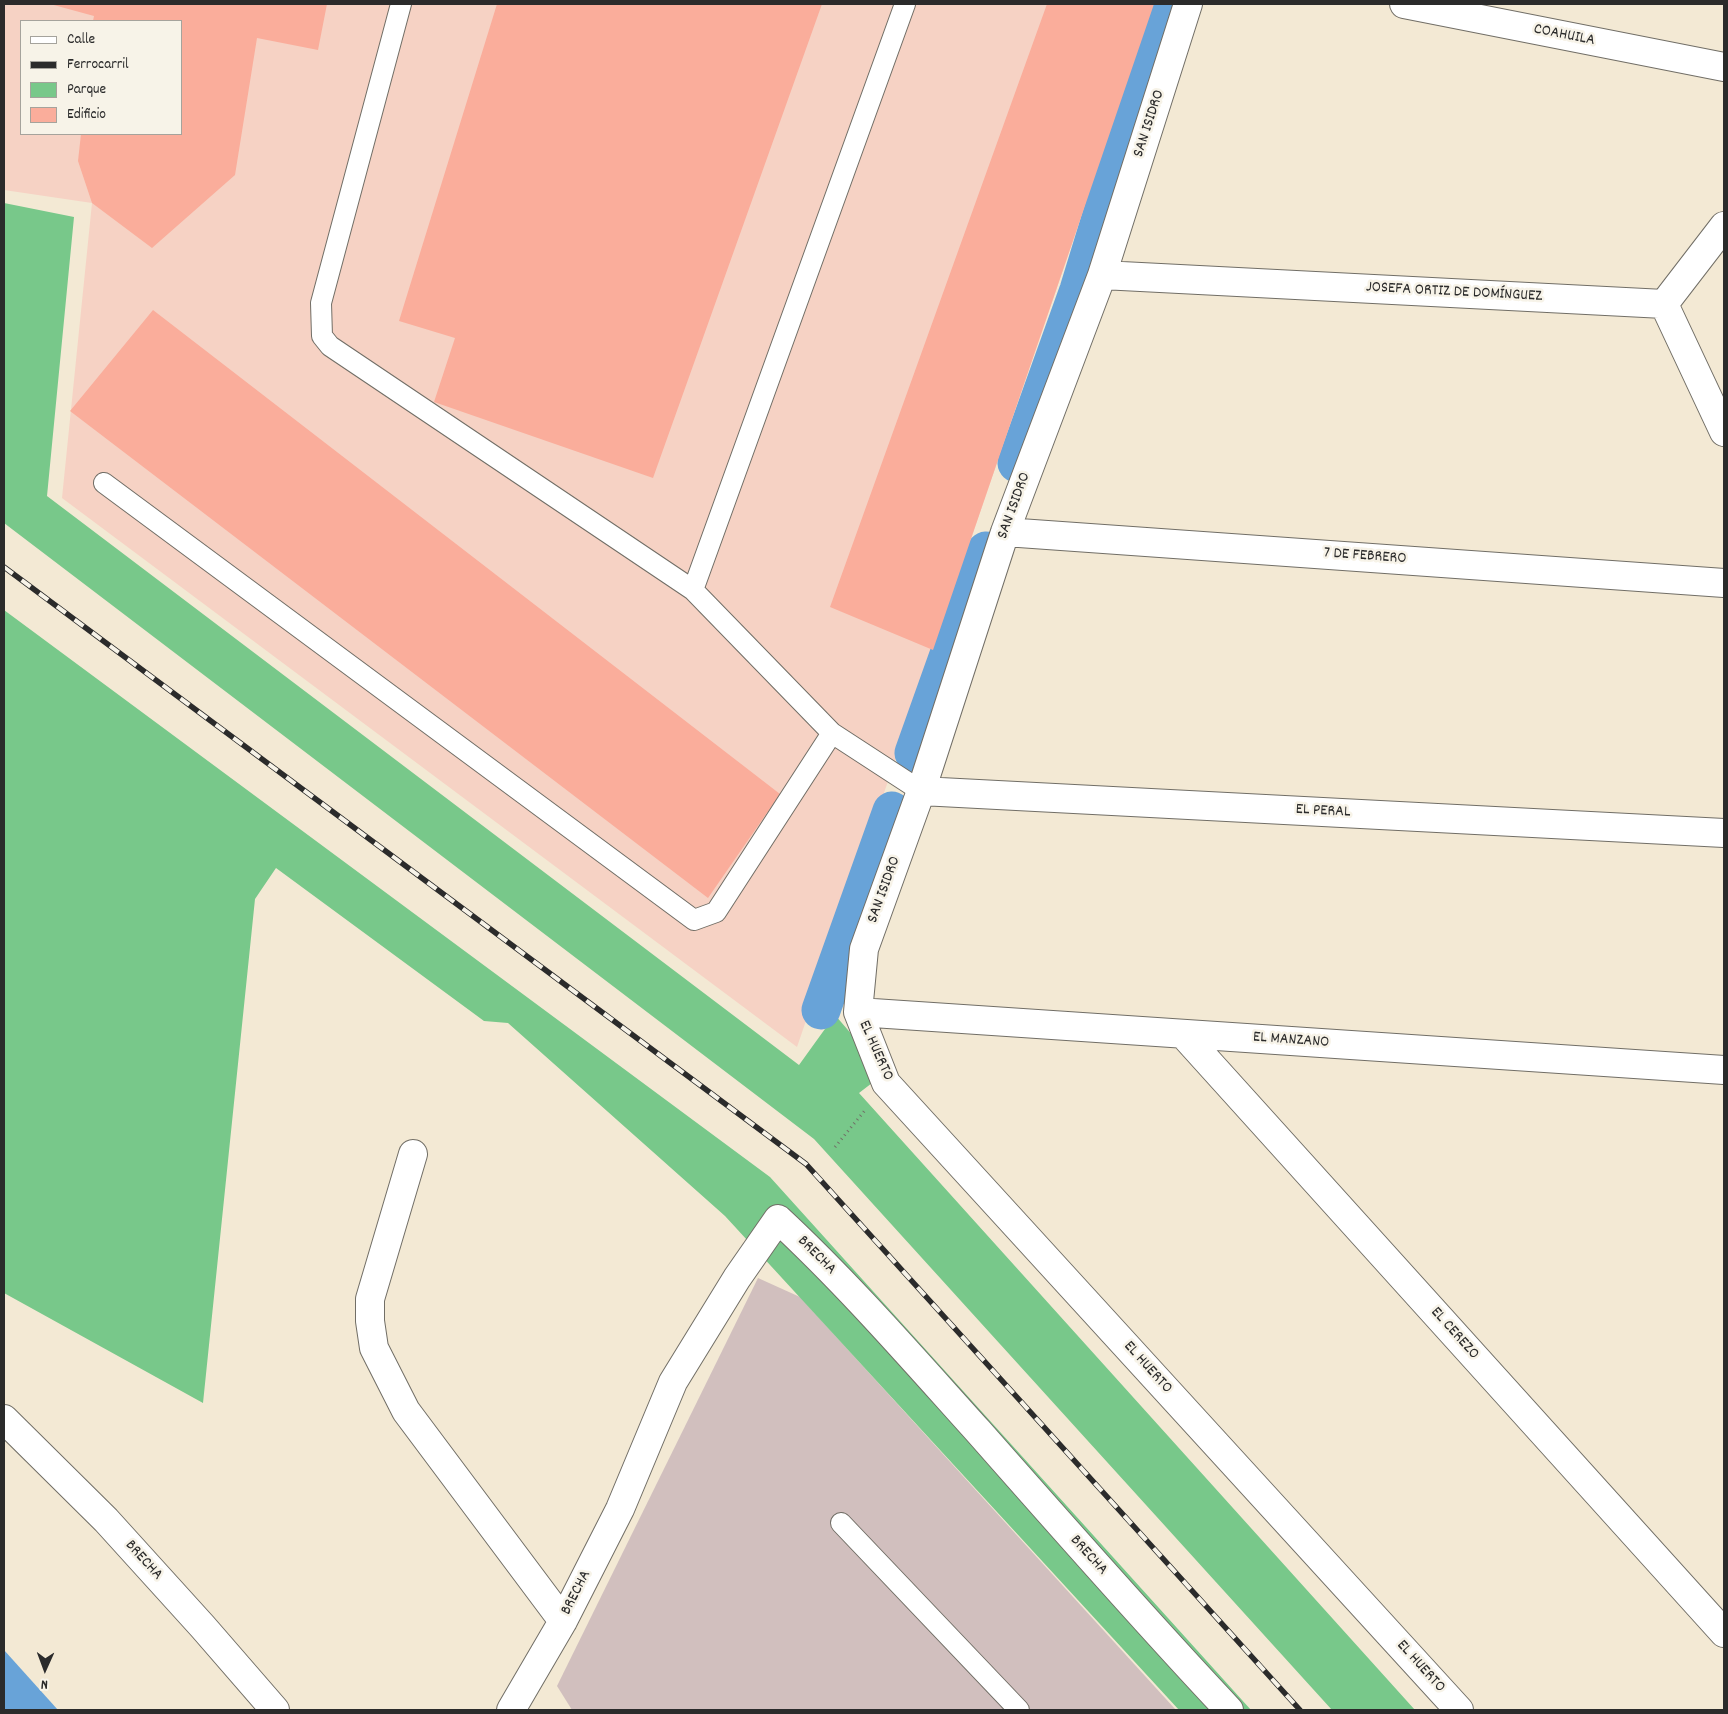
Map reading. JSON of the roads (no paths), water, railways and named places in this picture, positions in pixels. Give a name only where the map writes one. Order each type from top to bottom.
[{"type":"street","name":"SAN ISIDRO","points":[[858,1012],[864,949],[921,791],[1005,532],[1102,275],[1188,4]]},
{"type":"street","name":"COAHUILA","points":[[1404,4],[1724,67]]},
{"type":"street","points":[[1724,226],[1664,304],[1724,432]]},
{"type":"street","name":"JOSEFA ORTIZ DE DOMÍNGUEZ","points":[[1102,275],[1664,304]]},
{"type":"street","name":"7 DE FEBRERO","points":[[1005,532],[1724,583]]},
{"type":"street","name":"EL PERAL","points":[[921,791],[1724,833]]},
{"type":"street","name":"EL MANZANO","points":[[858,1012],[1724,1070]]},
{"type":"street","name":"EL HUERTO","points":[[858,1012],[886,1083],[1459,1710]]},
{"type":"street","name":"EL CEREZO","points":[[1184,1034],[1724,1633]]},
{"type":"street","points":[[413,1154],[370,1299],[370,1321],[374,1348],[406,1411],[563,1620]]},
{"type":"street","name":"BRECHA","points":[[511,1710],[563,1620],[620,1509],[673,1382],[737,1278],[778,1219],[827,1266],[900,1343],[1152,1628],[1229,1710]]},
{"type":"street","name":"BRECHA","points":[[4,1419],[106,1520],[275,1710]]},
{"type":"lane","points":[[401,4],[321,303],[322,336],[330,346],[693,590],[832,733],[921,791]]},
{"type":"lane","points":[[693,590],[905,4]]},
{"type":"lane","points":[[104,484],[694,920],[716,912],[832,733]]},
{"type":"lane","points":[[841,1523],[1019,1710]]},
{"type":"water","points":[[4,1650],[58,1710],[4,1710]]},
{"type":"waterway","points":[[1017,463],[1079,290],[1159,29],[1171,4]]},
{"type":"waterway","points":[[914,753],[986,551]]},
{"type":"waterway","points":[[821,1010],[892,811]]},
{"type":"railway","points":[[4,567],[806,1164],[1300,1710]]}]
